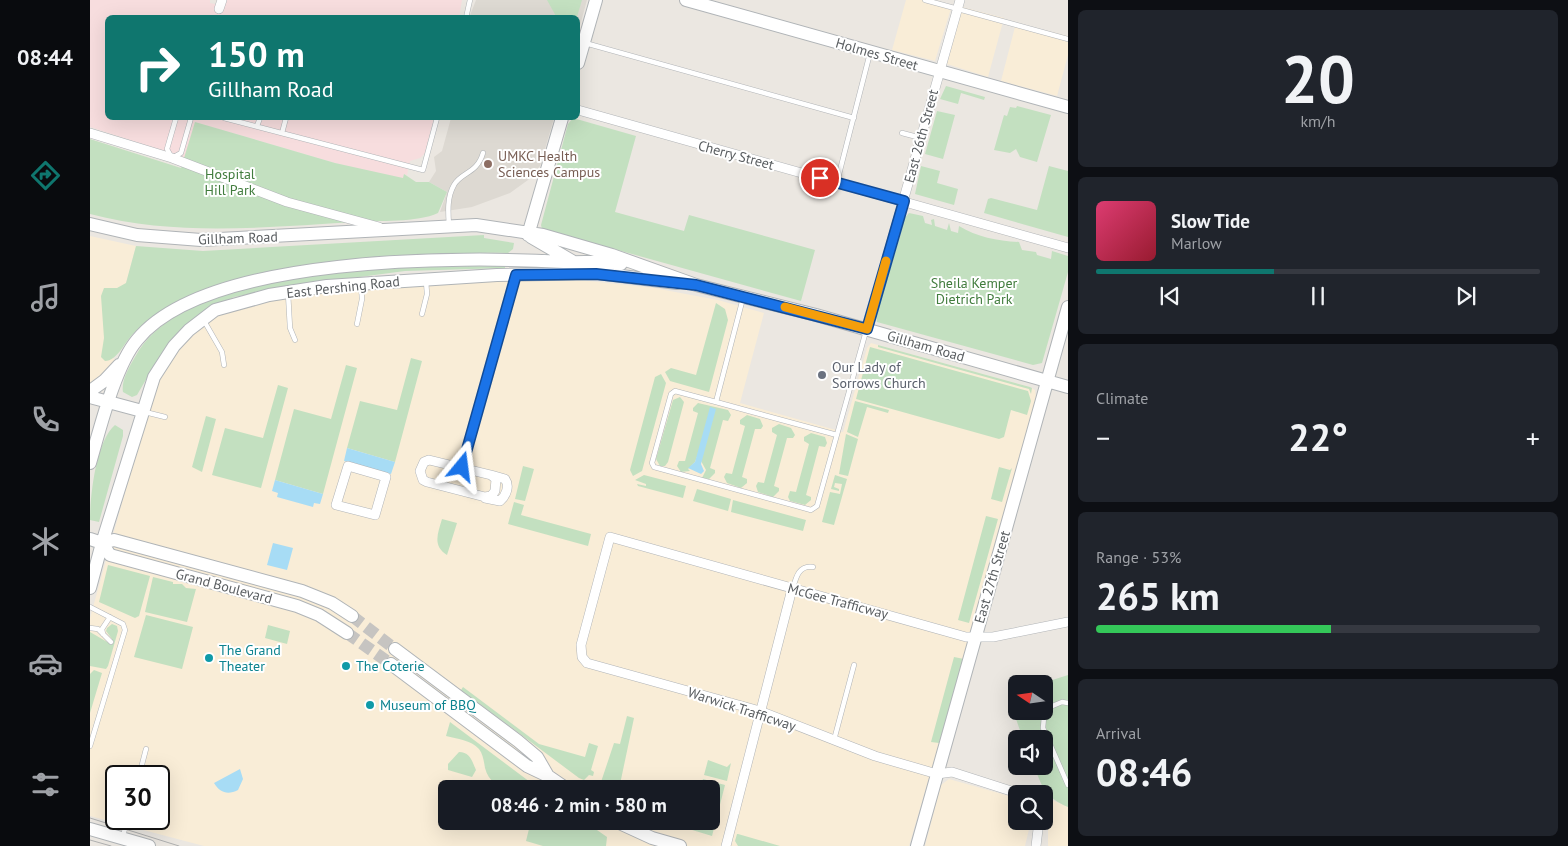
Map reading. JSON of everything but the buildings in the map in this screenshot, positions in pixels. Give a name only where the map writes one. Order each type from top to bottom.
[{"type":"main road","points":[[580,56],[596,0]]},
{"type":"main road","name":"Holmes Street","points":[[686,0],[700,2],[1068,107]]},
{"type":"main road","points":[[561,120],[528,235],[596,274]]},
{"type":"main road","name":"Gillham Road","points":[[90,224],[137,235],[201,240],[476,225],[528,235],[543,235],[612,255],[696,285]]},
{"type":"main road","points":[[516,275],[521,260]]},
{"type":"main road","name":"Gillham Road","points":[[521,260],[616,263],[655,270]]},
{"type":"main road","name":"East Pershing Road","points":[[90,463],[108,401],[126,358],[142,334],[154,322],[176,309],[210,293],[247,281],[356,265],[521,260]]},
{"type":"main road","name":"Gillham Road","points":[[516,275],[596,274],[696,285],[867,329],[1068,387]]},
{"type":"main road","name":"East Pershing Road","points":[[91,580],[96,541],[154,378],[163,362],[189,330],[203,319],[221,307],[288,292],[426,279],[516,275]]},
{"type":"main road","name":"East 27th Street","points":[[917,846],[1068,307]]},
{"type":"main road","points":[[90,391],[104,381],[126,358]]},
{"type":"main road","points":[[90,396],[142,411]]},
{"type":"main road","name":"Grand Boulevard","points":[[96,541],[114,540],[302,590],[332,603],[352,616]]},
{"type":"main road","name":"Grand Boulevard","points":[[96,541],[110,554],[297,606],[319,615],[348,632]]},
{"type":"main road","points":[[395,649],[518,741],[537,757],[548,776]]},
{"type":"main road","points":[[391,664],[527,766],[554,780]]},
{"type":"main road","points":[[90,829],[150,846]]},
{"type":"main road","points":[[635,830],[652,838],[680,846]]},
{"type":"street","name":"East 26th Street","points":[[867,329],[958,4]]},
{"type":"street","name":"Cherry Street","points":[[580,111],[1068,248]]},
{"type":"street","points":[[90,133],[172,158],[287,202],[387,230]]},
{"type":"street","points":[[462,467],[516,275]]},
{"type":"street","points":[[429,460],[462,467],[491,475],[496,479],[495,491],[491,496],[478,496],[427,482],[420,476],[422,465],[429,460]]},
{"type":"street","points":[[348,466],[386,477],[377,513],[373,516],[336,505],[348,466]]},
{"type":"street","name":"McGee Trafficway","points":[[610,537],[792,589],[975,638],[993,638],[1068,622]]},
{"type":"street","name":"Warwick Trafficway","points":[[610,537],[581,645],[584,660],[591,665],[760,711],[875,756],[937,774],[952,772],[1008,790]]},
{"type":"street","points":[[726,846],[792,589]]},
{"type":"street","points":[[1036,846],[1038,830]]},
{"type":"lane","points":[[467,15],[470,0]]},
{"type":"lane","points":[[926,0],[958,4],[1068,39]]},
{"type":"lane","points":[[584,42],[854,118]]},
{"type":"lane","points":[[837,182],[870,52]]},
{"type":"lane","points":[[175,120],[167,150],[172,158],[181,153],[190,120]]},
{"type":"lane","points":[[232,120],[423,170],[437,120]]},
{"type":"lane","points":[[257,126],[259,120]]},
{"type":"lane","points":[[282,133],[285,120]]},
{"type":"lane","points":[[902,132],[921,138]]},
{"type":"lane","points":[[449,227],[450,197],[454,184],[477,167],[483,154]]},
{"type":"lane","points":[[422,314],[427,289],[426,279]]},
{"type":"lane","points":[[357,324],[362,298],[361,284]]},
{"type":"lane","points":[[288,292],[290,328],[295,340]]},
{"type":"lane","points":[[716,402],[743,296]]},
{"type":"lane","points":[[203,319],[222,352],[224,365]]},
{"type":"lane","points":[[837,435],[674,391],[671,394],[652,463],[654,467],[811,510],[817,506],[867,329]]},
{"type":"lane","points":[[142,411],[165,417]]},
{"type":"lane","points":[[792,589],[801,570],[806,566],[813,567]]},
{"type":"lane","points":[[90,606],[123,624],[125,630],[90,746]]},
{"type":"lane","points":[[103,634],[102,629],[110,617]]},
{"type":"lane","points":[[90,628],[98,629],[111,642]]},
{"type":"lane","points":[[834,740],[854,664]]},
{"type":"lane","points":[[1068,702],[1062,702],[1050,707],[1044,717],[1043,728],[1068,785]]},
{"type":"lane","points":[[142,765],[146,749]]},
{"type":"lane","points":[[122,838],[125,830]]},
{"type":"shaded area","points":[[90,0],[210,0],[210,3],[224,6],[227,0],[462,0],[460,15],[105,15],[105,120],[433,120],[425,153],[420,158],[410,161],[407,175],[404,174],[403,179],[335,163],[195,122],[185,158],[90,127]]},
{"type":"shaded area","points":[[476,0],[587,0],[580,26],[580,15],[470,15]]},
{"type":"shaded area","points":[[906,0],[934,0],[952,5],[935,61],[892,50]]},
{"type":"shaded area","points":[[962,7],[1004,18],[988,77],[947,64]]},
{"type":"shaded area","points":[[1016,23],[1068,36],[1068,55],[1057,96],[1001,81]]},
{"type":"shaded area","name":"UMKC Health Sciences Campus","points":[[450,120],[553,120],[540,166],[528,180],[510,193],[472,207],[440,212],[447,192],[429,182],[436,171],[434,157],[442,151]]},
{"type":"shaded area","points":[[90,236],[136,246],[107,356],[115,359],[110,368],[90,385]]},
{"type":"shaded area","points":[[580,280],[654,288],[718,300],[764,313],[740,403],[843,432],[867,348],[871,343],[1030,387],[1035,390],[1036,398],[964,659],[909,846],[204,846],[143,830],[170,830],[170,765],[105,765],[105,820],[90,816],[90,618],[150,402],[156,385],[174,353],[190,336],[222,312],[265,300],[388,285]]},
{"type":"shaded area","points":[[949,779],[1008,796],[1008,830],[1029,830],[1025,846],[925,846],[941,785]]},
{"type":"shaded area","points":[[1053,800],[1068,807],[1068,846],[1048,846],[1048,830],[1053,830]]},
{"type":"green space","points":[[547,0],[582,0],[578,15],[555,15]]},
{"type":"green space","points":[[946,86],[985,97],[984,100],[961,93],[958,104],[940,99]]},
{"type":"green space","points":[[1017,106],[1051,115],[1037,162],[1020,157],[1016,149],[1010,153],[994,150],[1004,115],[1007,116],[1010,107],[1016,108]]},
{"type":"green space","points":[[937,111],[955,115],[943,159],[925,154]]},
{"type":"green space","points":[[571,120],[580,120],[636,136],[615,212],[684,231],[689,215],[815,250],[801,301],[542,229],[541,225],[568,124]]},
{"type":"green space","name":"Hospital Hill Park","points":[[195,122],[335,163],[403,178],[404,174],[416,182],[429,182],[447,192],[438,213],[420,218],[398,220],[255,228],[189,228],[156,226],[90,214],[90,139],[181,168]]},
{"type":"green space","points":[[921,166],[940,171],[937,183],[958,189],[954,205],[915,194]]},
{"type":"green space","points":[[1049,166],[1068,171],[1068,237],[984,213],[988,199],[991,198],[1037,210]]},
{"type":"green space","name":"Sheila Kemper Dietrich Park","points":[[909,213],[923,216],[925,223],[932,225],[931,220],[934,219],[935,226],[947,230],[949,223],[951,231],[958,233],[959,226],[988,238],[1019,242],[1022,250],[1036,252],[1037,255],[1051,259],[1052,251],[1068,256],[1068,272],[1042,363],[1033,365],[877,322],[876,316],[901,233],[902,221]]},
{"type":"green space","points":[[484,235],[484,238],[514,243],[513,249],[508,253],[439,254],[349,261],[267,272],[225,282],[190,296],[159,312],[133,334],[113,358],[105,361],[101,357],[104,338],[101,296],[104,288],[117,288],[126,283],[136,246],[203,251]]},
{"type":"green space","points":[[505,266],[505,268],[405,271],[291,286],[234,297],[223,302],[172,339],[137,395],[132,397],[123,392],[124,379],[135,357],[162,326],[201,303],[249,287],[304,277],[360,270],[414,267]]},
{"type":"green space","points":[[716,303],[725,309],[728,320],[709,392],[670,381],[665,372],[671,368],[696,375]]},
{"type":"green space","points":[[878,345],[1030,387],[1032,388],[1031,394],[1029,389],[878,347]]},
{"type":"green space","points":[[870,347],[1028,391],[1031,401],[1027,415],[1011,410],[1004,437],[999,439],[856,399]]},
{"type":"green space","points":[[411,358],[422,361],[395,462],[347,448],[360,401],[397,410]]},
{"type":"green space","points":[[346,365],[357,368],[323,494],[275,480],[294,409],[331,419]]},
{"type":"green space","points":[[661,374],[666,383],[642,471],[633,476],[630,470],[655,377]]},
{"type":"green space","points":[[278,385],[288,388],[261,488],[212,475],[225,428],[263,438]]},
{"type":"green space","points":[[680,397],[684,402],[668,462],[665,466],[660,466],[656,459],[673,400]]},
{"type":"green space","points":[[855,401],[889,410],[888,413],[867,407],[858,437],[847,432]]},
{"type":"green space","points":[[698,403],[728,410],[731,415],[728,421],[723,420],[710,468],[715,470],[715,473],[709,479],[702,478],[706,470],[701,461],[715,409],[695,462],[688,469],[690,471],[681,472],[677,466],[679,461],[685,461],[698,413],[693,411],[693,408]]},
{"type":"green space","points":[[747,415],[760,419],[763,426],[761,429],[755,429],[742,477],[747,479],[747,483],[741,488],[727,483],[724,477],[726,473],[732,474],[745,426],[740,424],[740,420]]},
{"type":"green space","points":[[206,416],[216,419],[202,472],[192,467]]},
{"type":"green space","points":[[779,424],[791,428],[795,435],[793,438],[787,438],[774,486],[779,488],[779,491],[773,497],[758,492],[756,486],[758,482],[764,483],[777,435],[772,432],[772,428]]},
{"type":"green space","points":[[115,425],[123,430],[123,436],[99,522],[90,520],[95,470],[103,443]]},
{"type":"green space","points":[[811,433],[825,437],[827,443],[825,447],[819,446],[806,495],[811,497],[811,500],[805,505],[790,501],[788,497],[790,491],[796,492],[809,444],[804,441],[804,437]]},
{"type":"green space","points":[[846,434],[858,439],[848,476],[839,474]]},
{"type":"green space","points":[[523,466],[534,469],[525,501],[515,499]]},
{"type":"green space","points":[[999,467],[1010,470],[1012,468],[1002,502],[991,499]]},
{"type":"green space","points":[[644,475],[686,486],[683,498],[638,486],[637,484],[646,486],[646,484],[635,480]]},
{"type":"green space","points":[[835,475],[847,479],[834,525],[822,522],[830,492],[840,494],[842,484],[835,483],[834,487],[839,489],[839,491],[831,489]]},
{"type":"green space","points":[[697,489],[731,499],[728,511],[693,501]]},
{"type":"green space","points":[[733,500],[806,520],[803,531],[731,512]]},
{"type":"green space","points":[[514,502],[524,505],[521,515],[591,534],[588,546],[508,524]]},
{"type":"green space","points":[[986,516],[998,519],[969,623],[958,620]]},
{"type":"green space","points":[[442,519],[457,523],[447,555],[439,548],[437,539]]},
{"type":"green space","points":[[108,565],[150,576],[139,616],[135,618],[99,602]]},
{"type":"green space","points":[[153,577],[173,582],[173,584],[182,584],[186,588],[196,589],[187,622],[145,612]]},
{"type":"green space","points":[[146,615],[193,627],[182,669],[134,657]]},
{"type":"green space","points":[[112,624],[117,626],[118,631],[108,666],[106,669],[90,666],[90,632],[109,643],[112,639],[106,631]]},
{"type":"green space","points":[[268,625],[290,631],[287,644],[265,638]]},
{"type":"green space","points":[[954,657],[964,659],[939,743],[931,742]]},
{"type":"green space","points":[[94,670],[102,673],[90,713],[90,674]]},
{"type":"green space","points":[[1068,675],[1068,807],[1053,799],[1053,785],[1042,785],[1038,775],[1053,775],[1053,730],[1020,730],[1016,720],[1053,720],[1053,680]]},
{"type":"green space","points":[[463,687],[539,744],[585,757],[589,743],[598,746],[591,770],[594,772],[593,776],[589,775],[584,780],[579,778],[461,690]]},
{"type":"green space","points":[[627,716],[634,718],[621,780],[602,780],[614,743],[620,744]]},
{"type":"green space","points":[[450,722],[527,780],[491,780],[487,775],[482,756],[476,746],[446,736]]},
{"type":"green space","points":[[459,752],[468,755],[472,760],[476,770],[472,777],[448,770],[448,764]]},
{"type":"green space","points":[[708,760],[727,767],[731,763],[727,781],[704,775]]},
{"type":"green space","points":[[720,784],[725,785],[720,805]]},
{"type":"green space","points":[[529,830],[597,830],[607,837],[606,846],[543,846],[526,841]]},
{"type":"green space","points":[[692,830],[714,830],[712,836]]},
{"type":"green space","points":[[737,834],[780,846],[738,846],[735,841]]},
{"type":"water","points":[[710,407],[716,409],[701,464],[704,471],[701,474],[688,468],[695,462]]},
{"type":"water","points":[[347,448],[395,462],[391,474],[344,461]]},
{"type":"water","points":[[275,480],[323,494],[320,504],[314,503],[313,507],[277,497],[278,493],[272,491]]},
{"type":"water","points":[[273,543],[293,548],[287,570],[267,565]]},
{"type":"water","points":[[240,769],[243,779],[238,790],[224,792],[214,783]]},
{"type":"tunnel","points":[[352,616],[395,649]]},
{"type":"tunnel","points":[[347,633],[391,664]]},
{"type":"tram line","points":[[90,818],[179,846]]},
{"type":"tram line","points":[[90,840],[111,846]]},
{"type":"slow traffic","points":[[785,307],[867,329],[886,261]]},
{"type":"place","name":"UMKC Health Sciences Campus","points":[[488,164]]},
{"type":"place","name":"Our Lady of Sorrows Church","points":[[822,375]]},
{"type":"place","name":"The Grand Theater","points":[[209,658]]},
{"type":"place","name":"The Coterie","points":[[346,666]]},
{"type":"place","name":"Museum of BBQ","points":[[370,705]]},
{"type":"route","points":[[462,467],[516,275],[596,274],[696,285],[867,329],[904,201],[820,178]]}]
